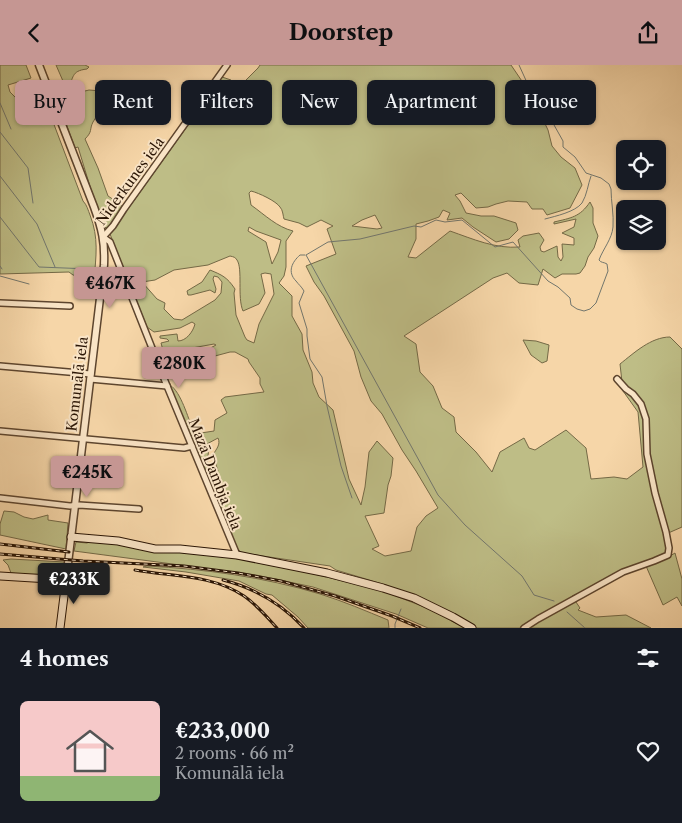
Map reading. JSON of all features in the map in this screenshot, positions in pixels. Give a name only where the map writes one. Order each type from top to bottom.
[{"type":"main road","points":[[71,537],[118,541],[155,549],[180,549],[237,555],[327,573],[414,598],[472,628]]},
{"type":"main road","points":[[0,576],[66,580]]},
{"type":"main road","name":"Komunālā iela","points":[[60,628],[66,580]]},
{"type":"street","name":"Komunālā iela","points":[[38,65],[94,207],[101,227],[104,247],[104,265],[66,580]]},
{"type":"street","name":"Niderkunes iela","points":[[103,237],[113,226],[227,65]]},
{"type":"street","name":"Mazā Dambja iela","points":[[103,237],[110,242],[237,555]]},
{"type":"street","points":[[0,303],[70,306]]},
{"type":"street","points":[[0,366],[167,386]]},
{"type":"street","points":[[524,628],[623,572],[668,555],[670,548],[647,454],[646,419],[641,405],[618,379]]},
{"type":"street","points":[[0,431],[184,448],[192,446]]},
{"type":"street","points":[[0,498],[140,509]]},
{"type":"shaded area","points":[[0,65],[26,65],[31,78],[15,80],[15,83],[8,85],[10,92],[15,97],[15,125],[54,125],[93,223],[96,247],[94,280],[73,275],[69,272],[0,274]]},
{"type":"shaded area","points":[[56,65],[85,65],[89,67],[75,73],[71,80],[63,80]]},
{"type":"shaded area","points":[[260,65],[511,65],[521,80],[505,80],[505,125],[546,125],[552,146],[561,157],[575,168],[582,185],[570,208],[547,215],[543,209],[532,209],[527,202],[508,201],[488,207],[476,208],[461,193],[455,195],[466,213],[494,216],[516,223],[518,230],[509,239],[496,242],[462,218],[447,220],[450,213],[443,210],[439,217],[416,224],[416,239],[408,257],[416,258],[450,231],[484,243],[511,247],[520,247],[518,240],[523,236],[539,233],[544,240],[540,247],[541,251],[544,252],[557,246],[558,257],[561,261],[563,257],[562,244],[574,245],[574,238],[562,233],[574,227],[576,219],[554,224],[554,222],[579,214],[590,202],[593,208],[593,223],[598,236],[594,248],[580,273],[562,274],[555,278],[543,269],[538,285],[519,283],[507,273],[493,278],[404,336],[416,344],[420,372],[433,386],[442,408],[454,417],[456,432],[492,472],[500,452],[524,438],[529,448],[535,450],[566,430],[586,448],[591,479],[614,477],[627,479],[643,467],[638,412],[623,391],[620,364],[643,346],[663,338],[670,337],[682,349],[682,527],[666,534],[667,551],[664,555],[572,596],[580,608],[578,610],[596,617],[626,615],[651,628],[477,628],[386,585],[336,570],[330,566],[242,553],[238,550],[193,440],[168,385],[178,393],[193,430],[201,433],[214,431],[215,420],[227,413],[221,400],[225,397],[264,392],[260,384],[260,378],[248,359],[235,352],[230,352],[176,364],[173,357],[166,379],[159,361],[166,361],[161,343],[169,341],[160,338],[160,336],[177,334],[178,341],[181,341],[189,335],[195,324],[192,322],[180,328],[154,332],[147,327],[110,234],[188,125],[272,125],[272,80],[246,80]],"holes":[[[251,191],[258,193],[278,205],[282,210],[284,219],[307,227],[321,220],[333,226],[327,229],[336,254],[306,266],[354,351],[361,377],[371,401],[382,414],[438,508],[426,516],[417,527],[411,551],[385,556],[372,549],[379,546],[365,516],[384,513],[393,458],[377,441],[369,452],[361,505],[349,479],[333,410],[319,397],[313,383],[312,372],[303,350],[302,334],[292,316],[292,296],[279,283],[284,276],[286,267],[286,241],[293,231],[276,224],[251,205],[249,193]],[[375,215],[382,228],[352,226],[362,220]],[[249,227],[281,240],[272,264],[266,242],[248,231]],[[230,256],[237,260],[239,264],[240,298],[243,311],[259,304],[265,293],[261,274],[271,274],[274,294],[259,324],[254,343],[245,337],[236,315],[235,289],[218,273],[210,270],[202,282],[187,291],[188,295],[210,290],[215,293],[214,276],[218,277],[222,282],[221,293],[215,300],[182,320],[174,319],[164,309],[165,303],[157,299],[142,282],[155,280],[174,270],[208,265]],[[216,345],[203,352],[175,356],[181,350]],[[218,438],[219,445],[213,455],[218,471],[207,463],[209,448],[205,445]]]},
{"type":"shaded area","points":[[222,77],[231,80],[219,80]]},
{"type":"shaded area","points":[[95,90],[95,118],[90,132],[85,139],[108,196],[123,207],[112,225],[107,228],[104,227],[78,147],[75,148],[67,125],[85,125],[85,91]]},
{"type":"shaded area","points":[[523,340],[549,345],[547,361],[542,363],[531,355]]},
{"type":"shaded area","points":[[4,511],[14,512],[33,519],[48,515],[48,520],[68,523],[66,549],[0,535],[0,524]]},
{"type":"shaded area","points":[[91,541],[234,558],[310,573],[380,590],[427,608],[465,628],[428,628],[396,614],[313,587],[256,575],[74,551],[76,542],[87,543]]},
{"type":"shaded area","points":[[675,553],[682,579],[682,606],[677,597],[663,605],[646,566]]},
{"type":"shaded area","points":[[3,560],[65,562],[65,569],[63,573],[53,576],[11,573],[8,565]]},
{"type":"shaded area","points":[[143,567],[191,569],[234,575],[299,588],[337,600],[388,620],[389,628],[308,628],[272,595],[239,581]]},
{"type":"waterway","points":[[519,65],[529,87],[540,100],[563,141],[563,147],[575,157],[586,173],[601,178],[609,184],[611,189],[613,227],[599,260],[607,264],[608,271],[596,303],[590,309],[584,311],[571,305],[570,298],[548,281],[513,242],[495,247],[462,220],[445,222],[436,220],[421,227],[414,226],[360,239],[328,242],[306,255],[438,495],[465,525],[522,576],[534,595],[554,601]]},
{"type":"waterway","points":[[0,103],[11,129]]},
{"type":"waterway","points":[[0,132],[28,168],[33,203]]},
{"type":"waterway","points":[[0,176],[37,224],[55,267]]},
{"type":"waterway","points":[[545,219],[565,213],[579,206],[585,197],[591,176]]},
{"type":"waterway","points":[[0,217],[39,267],[90,269]]},
{"type":"waterway","points":[[305,255],[300,255],[291,271],[293,278],[304,291],[299,303],[307,329],[310,359],[322,377],[341,466],[352,498]]},
{"type":"waterway","points":[[0,276],[29,284]]},
{"type":"waterway","points":[[395,628],[401,609]]},
{"type":"waterway","points":[[567,612],[585,628]]},
{"type":"railway","points":[[0,544],[69,552]]},
{"type":"railway","points":[[0,554],[83,561],[184,566],[238,573],[281,581],[335,596],[420,628]]},
{"type":"railway","points":[[135,570],[191,577],[231,589],[253,603],[277,628]]},
{"type":"railway","points":[[223,580],[246,587],[267,598],[286,611],[304,628]]}]
